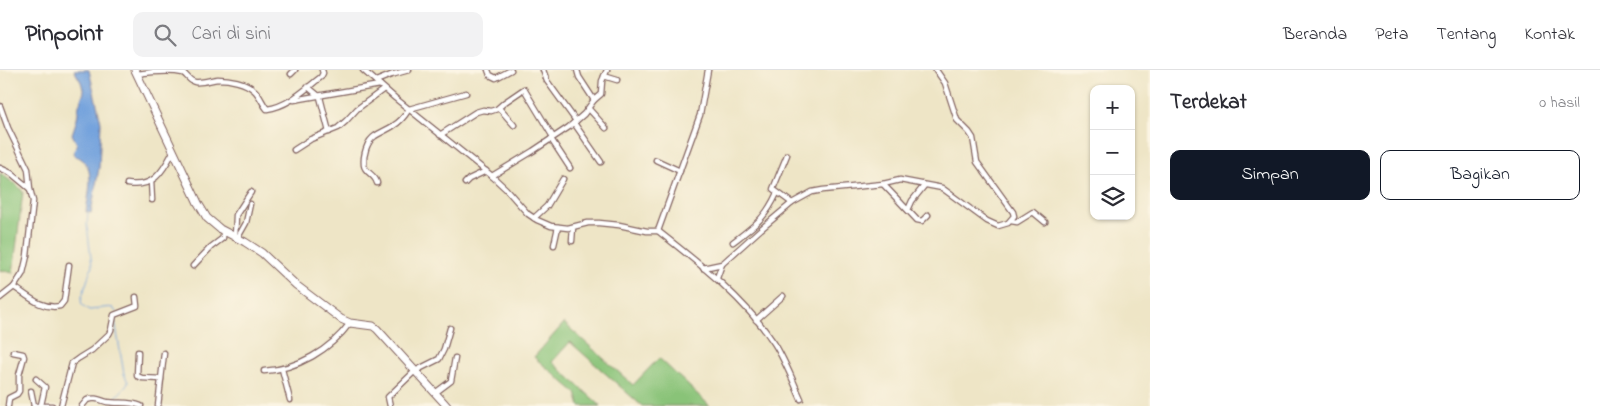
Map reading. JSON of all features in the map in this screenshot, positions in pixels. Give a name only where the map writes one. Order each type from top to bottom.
[{"type":"street","points":[[322,70],[322,76],[308,88],[281,106],[267,109],[255,90],[230,80],[217,79],[196,82],[185,74],[178,72],[163,70],[136,72],[173,152],[207,218],[223,231],[262,253],[296,285],[341,319],[350,323],[373,326],[377,329],[447,406]]},
{"type":"street","points":[[363,70],[492,176],[534,218],[558,227],[599,223],[619,225],[650,232],[658,231],[717,278],[756,320],[775,344],[801,399]]},
{"type":"street","points":[[294,150],[311,139],[342,125],[392,72],[409,70]]},
{"type":"street","points":[[488,70],[490,75],[496,78],[510,70]]},
{"type":"street","points":[[543,70],[547,81],[601,162]]},
{"type":"street","points":[[577,70],[579,77],[594,100]]},
{"type":"street","points":[[492,176],[575,122],[601,92],[602,81],[607,70]]},
{"type":"street","points":[[658,231],[700,115],[708,70]]},
{"type":"street","points":[[717,278],[722,264],[761,229],[792,203],[805,195],[818,191],[883,184],[900,180],[924,186],[935,186],[945,190],[996,226],[1002,226],[1011,221],[1014,216],[1013,212],[977,162],[973,138],[956,120],[945,83],[936,70]]},
{"type":"street","points":[[604,76],[616,80]]},
{"type":"street","points":[[290,100],[380,85]]},
{"type":"street","points":[[308,88],[321,98],[329,132]]},
{"type":"street","points":[[440,134],[479,111],[494,111],[524,89],[570,168]]},
{"type":"street","points":[[377,184],[375,176],[364,167],[367,147],[372,138],[396,124],[410,109],[466,94]]},
{"type":"street","points":[[0,106],[30,175],[33,204],[27,256],[22,275],[14,287],[0,298]]},
{"type":"street","points":[[499,108],[514,125]]},
{"type":"street","points":[[588,109],[606,128]]},
{"type":"street","points":[[126,184],[138,185],[151,180],[165,168],[173,152]]},
{"type":"street","points":[[787,155],[773,190],[792,203]]},
{"type":"street","points":[[656,160],[680,172]]},
{"type":"street","points":[[0,168],[11,173],[28,185],[30,189]]},
{"type":"street","points":[[465,183],[486,171]]},
{"type":"street","points":[[534,218],[547,206],[563,179]]},
{"type":"street","points":[[151,180],[152,200]]},
{"type":"street","points":[[883,184],[919,221],[923,221],[928,215]]},
{"type":"street","points":[[908,210],[912,201],[924,186]]},
{"type":"street","points":[[236,238],[236,215],[251,192]]},
{"type":"street","points":[[733,242],[756,224],[768,211],[778,193]]},
{"type":"street","points":[[236,238],[246,223],[250,204]]},
{"type":"street","points":[[1011,221],[1018,222],[1033,212],[1045,222]]},
{"type":"street","points":[[756,224],[761,229]]},
{"type":"street","points":[[554,245],[558,227]]},
{"type":"street","points":[[572,241],[573,227]]},
{"type":"street","points":[[194,266],[211,247],[223,238],[223,231]]},
{"type":"street","points":[[703,268],[722,264]]},
{"type":"street","points":[[14,287],[42,306],[60,306],[64,302],[70,265]]},
{"type":"street","points":[[756,320],[783,296]]},
{"type":"street","points":[[60,406],[72,363],[92,350],[109,334],[113,317],[137,306],[136,297]]},
{"type":"street","points":[[264,371],[282,369],[319,352],[341,334],[350,323]]},
{"type":"street","points":[[390,406],[388,398],[390,395],[414,371],[441,357],[450,328]]},
{"type":"street","points":[[8,406],[8,399],[19,391],[19,375],[24,357],[23,354],[13,352]]},
{"type":"street","points":[[138,352],[137,376],[161,379]]},
{"type":"street","points":[[158,406],[164,353]]},
{"type":"street","points":[[435,393],[451,381],[455,358]]},
{"type":"street","points":[[282,369],[290,400]]},
{"type":"street","points":[[36,379],[45,387],[41,405]]},
{"type":"street","points":[[31,391],[34,406],[52,406]]},
{"type":"street","points":[[82,406],[90,398],[141,406]]},
{"type":"street","points":[[436,406],[442,399]]},
{"type":"green space","points":[[0,173],[23,192],[13,273],[0,271]]},
{"type":"green space","points":[[564,323],[633,385],[659,358],[710,406],[642,406],[570,342],[552,362],[601,406],[580,406],[576,393],[534,357]]},
{"type":"water","points":[[74,70],[89,70],[101,122],[99,168],[91,213],[86,212],[90,180],[87,165],[73,153],[77,144],[72,134],[84,92]]},
{"type":"waterway","points":[[88,213],[87,225],[92,266],[81,300],[82,305],[89,310],[113,308],[116,312]]},
{"type":"waterway","points":[[115,321],[124,374],[128,382],[115,400]]}]
